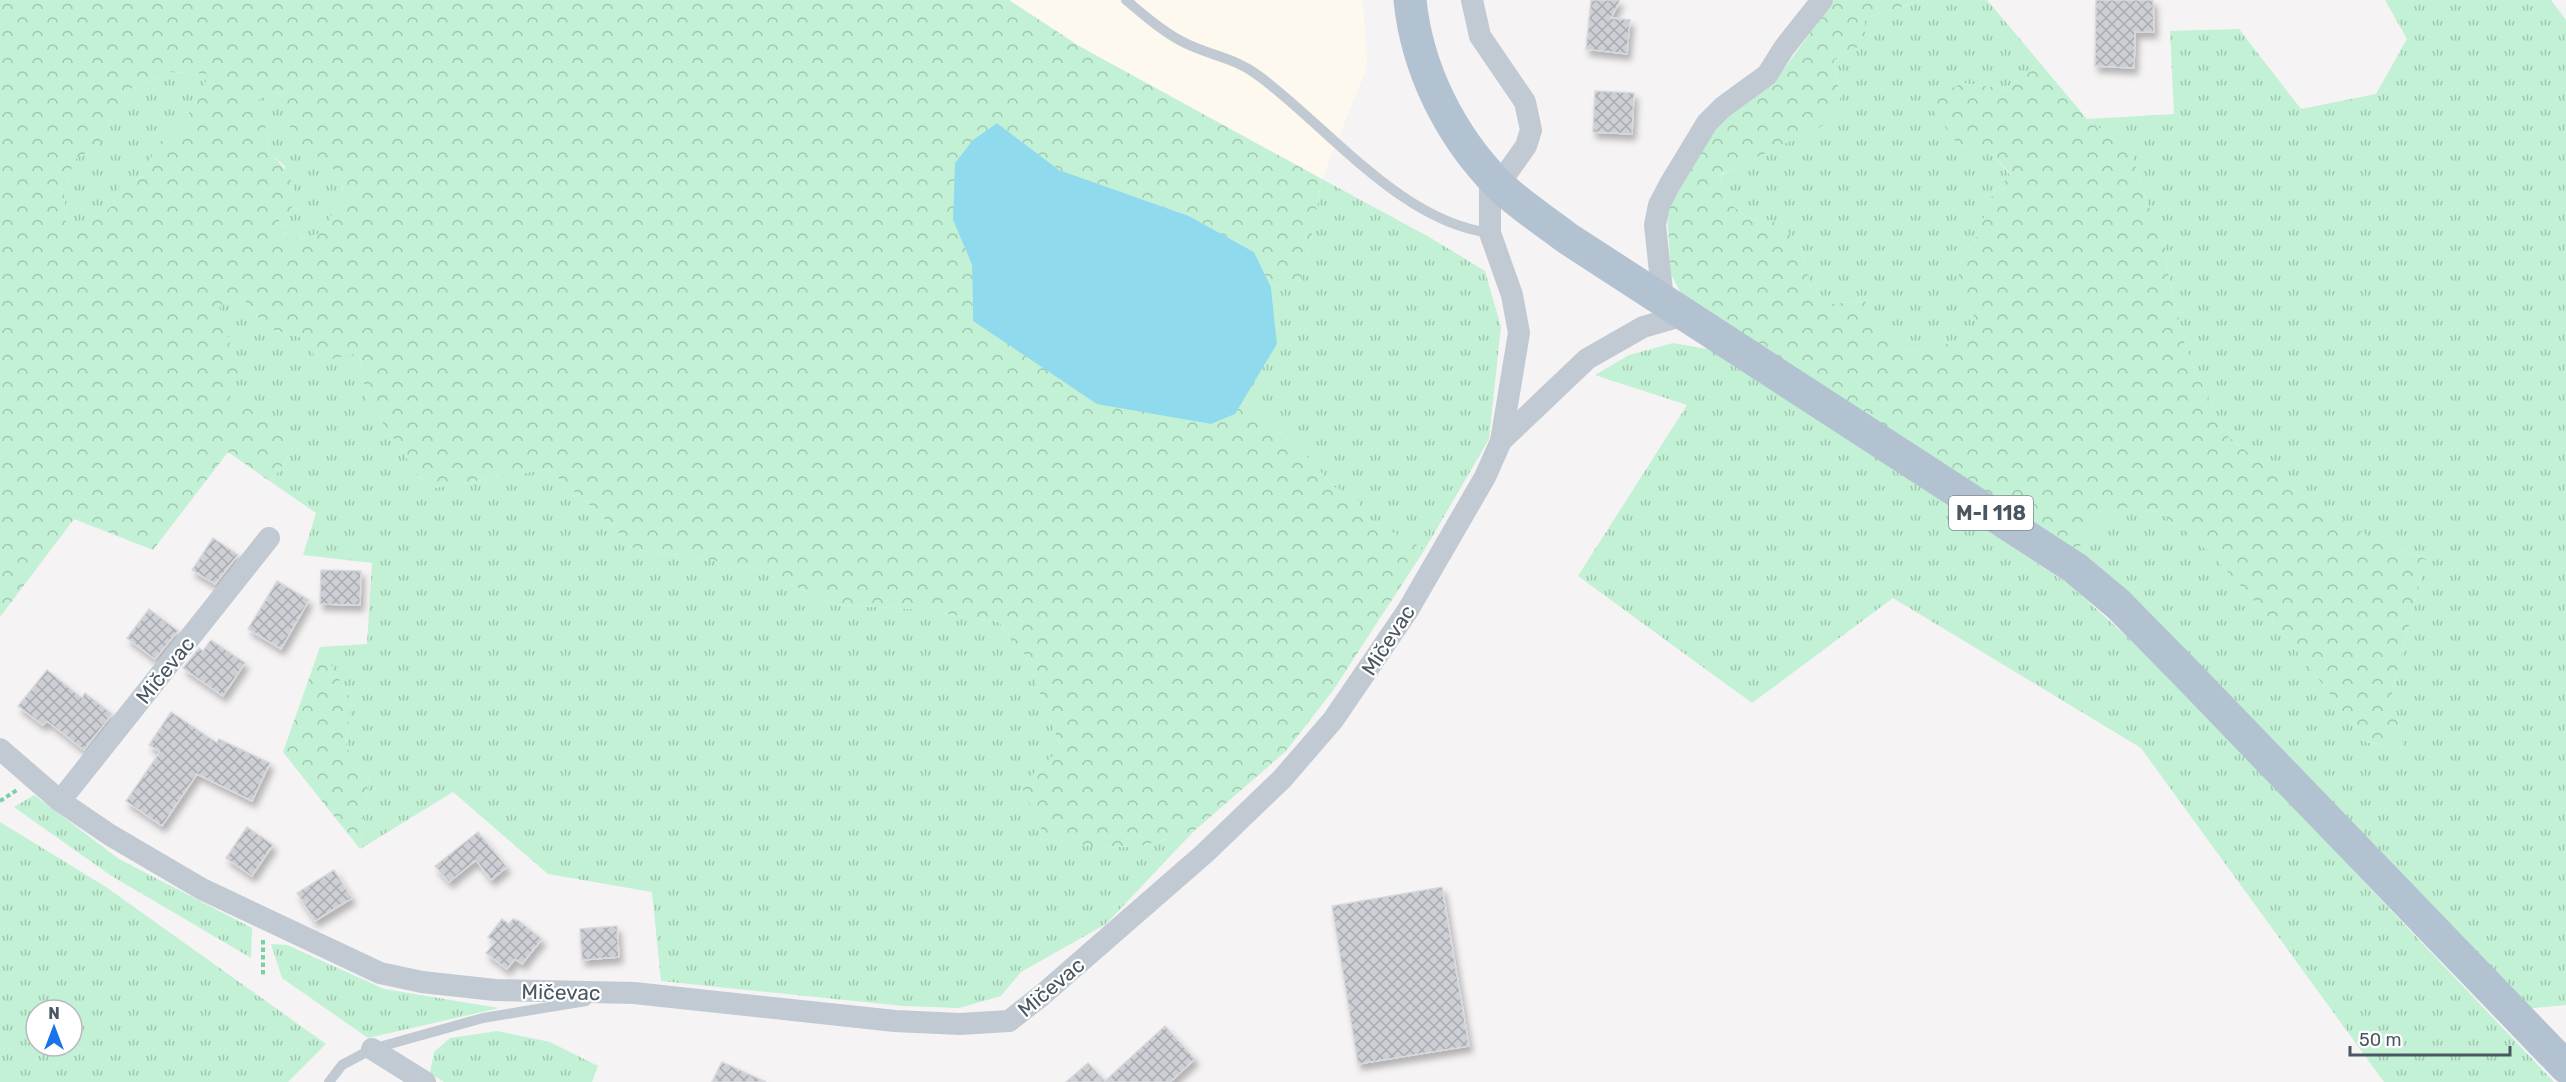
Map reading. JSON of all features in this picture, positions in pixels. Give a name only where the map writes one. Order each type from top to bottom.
[{"type":"main road","name":"M-I 118","points":[[1410,0],[1423,61],[1434,91],[1450,123],[1494,179],[1567,238],[2075,568],[2101,590],[2195,681],[2566,1067]]},
{"type":"street","points":[[1472,0],[1480,36],[1525,102],[1532,130],[1526,146],[1494,179],[1490,233],[1512,295],[1519,333],[1501,441]]},
{"type":"street","points":[[1674,308],[1655,225],[1659,205],[1707,123],[1722,107],[1767,75],[1784,48],[1822,0]]},
{"type":"street","name":"Mičevac","points":[[0,749],[60,801],[110,835],[202,889],[380,973],[422,982],[495,990],[634,993],[895,1021],[960,1024],[1009,1021],[1041,996],[1205,853],[1282,779],[1333,720],[1408,610],[1485,477],[1501,441],[1587,359],[1674,308]]},
{"type":"street","name":"Mičevac","points":[[60,801],[269,538]]},
{"type":"street","points":[[372,1049],[424,1082]]},
{"type":"lane","points":[[1126,0],[1185,43],[1226,57],[1258,75],[1399,194],[1434,218],[1470,231],[1490,233]]},
{"type":"lane","points":[[329,1082],[342,1065],[372,1049],[483,1018],[634,993]]},
{"type":"path","points":[[263,918],[264,975]]},
{"type":"shaded area","points":[[1009,0],[1363,0],[1367,67],[1322,179],[1079,46]]},
{"type":"green space","points":[[0,0],[1009,0],[1079,46],[1322,179],[1301,281],[1271,287],[1254,252],[1189,216],[1059,170],[997,123],[953,220],[972,265],[973,321],[1162,415],[1211,424],[1234,414],[1242,401],[1299,448],[1334,487],[1356,497],[1366,519],[1425,549],[1334,689],[1286,751],[1193,832],[1137,847],[1091,846],[1046,839],[1021,785],[1061,748],[1025,655],[999,622],[916,609],[835,605],[757,569],[690,556],[635,550],[601,515],[548,469],[428,489],[367,400],[359,353],[317,362],[307,339],[267,328],[242,297],[219,306],[238,372],[227,394],[283,431],[288,457],[271,482],[228,452],[153,550],[74,519],[0,617]],"holes":[[[170,72],[208,74],[202,92],[174,137],[158,142],[142,178],[120,185],[113,205],[81,232],[66,223],[64,188],[76,158],[98,147],[126,91]],[[285,92],[292,136],[342,176],[343,199],[319,233],[302,238],[288,238],[275,224],[287,215],[293,204],[293,187],[286,172],[269,153],[266,127],[251,105],[271,93]]]},
{"type":"green space","points":[[1834,0],[1924,0],[1865,18],[1865,43],[1834,60],[1840,100],[1828,123],[1720,175],[1722,197],[1746,217],[1773,221],[1800,242],[1810,287],[1831,304],[1865,301],[1874,327],[1899,350],[1928,351],[1978,332],[1972,310],[1954,294],[1964,253],[1976,239],[1993,193],[2011,175],[1988,149],[1958,145],[1927,102],[1962,83],[2006,89],[2040,63],[2087,119],[2131,151],[2144,195],[2165,242],[2167,268],[2186,349],[2224,433],[2301,496],[2375,540],[2426,559],[2392,691],[2403,748],[2366,742],[2289,640],[2211,553],[2159,512],[2121,507],[2090,526],[2076,555],[1686,303],[1671,274],[1667,211],[1702,149],[1724,119],[1777,79]]},
{"type":"green space","points":[[1924,0],[1987,0],[2040,63],[2006,89],[1962,83],[1928,102],[1958,145],[1988,149],[2011,176],[1993,193],[1976,239],[1964,253],[1955,294],[1972,310],[1979,332],[1928,351],[1899,350],[1874,327],[1864,301],[1831,304],[1810,287],[1800,242],[1773,221],[1746,217],[1722,197],[1720,176],[1754,157],[1840,100],[1834,60],[1864,43],[1865,18]]},
{"type":"green space","points":[[2385,0],[2551,0],[2566,20],[2566,1005],[2524,1009],[2076,555],[2090,526],[2121,507],[2159,512],[2211,553],[2289,640],[2366,742],[2403,748],[2392,691],[2426,559],[2375,540],[2301,496],[2224,433],[2186,349],[2167,268],[2165,242],[2144,195],[2131,151],[2087,119],[2174,114],[2170,31],[2239,29],[2301,109],[2376,94],[2407,39]]},
{"type":"green space","points":[[170,72],[209,74],[202,92],[174,138],[158,143],[142,178],[120,186],[113,205],[81,232],[66,223],[64,188],[76,158],[98,147],[126,91]]},
{"type":"green space","points":[[285,92],[299,126],[325,159],[342,176],[343,199],[319,233],[302,238],[288,238],[274,224],[285,166],[269,153],[266,127],[251,105],[271,93]]},
{"type":"green space","points":[[1322,179],[1429,237],[1485,271],[1501,327],[1489,439],[1425,549],[1366,519],[1356,497],[1334,487],[1299,448],[1242,401],[1277,344],[1271,287],[1301,281]]},
{"type":"green space","points":[[242,297],[267,328],[359,353],[367,400],[428,489],[548,469],[601,515],[635,550],[690,556],[757,569],[835,605],[916,609],[999,622],[1025,655],[1061,748],[1046,839],[1091,846],[1137,847],[1193,832],[1106,924],[1021,972],[1001,996],[959,1008],[903,1006],[661,981],[652,892],[548,874],[453,792],[360,849],[369,777],[346,747],[351,699],[320,647],[367,644],[372,563],[303,555],[316,513],[271,482],[288,457],[283,431],[227,394],[219,306]]},
{"type":"green space","points":[[1673,343],[1713,350],[2070,585],[2160,667],[2554,1082],[2384,1082],[2141,748],[1893,598],[1752,703],[1578,576],[1687,405],[1595,375],[1629,355]]},
{"type":"green space","points":[[320,647],[351,699],[346,747],[369,777],[360,849],[283,752]]},
{"type":"green space","points":[[34,795],[119,859],[252,928],[251,958],[110,875],[14,807]]},
{"type":"green space","points":[[0,822],[106,887],[326,1044],[288,1082],[0,1082]]},
{"type":"green space","points":[[271,944],[287,945],[384,989],[499,1008],[368,1038],[282,978]]},
{"type":"green space","points":[[497,1031],[550,1042],[598,1066],[592,1082],[444,1082],[430,1073],[434,1052],[450,1038]]},
{"type":"water","points":[[997,123],[1059,170],[1189,216],[1254,252],[1271,287],[1277,344],[1235,414],[1211,424],[1097,404],[973,321],[972,265],[953,220],[955,163],[973,140]]},
{"type":"building","points":[[1591,0],[1620,0],[1611,18],[1630,20],[1627,54],[1586,49]]},
{"type":"building","points":[[2096,0],[2153,0],[2154,32],[2135,32],[2134,68],[2095,66]]},
{"type":"building","points":[[1595,91],[1634,93],[1632,134],[1593,132]]},
{"type":"building","points":[[213,538],[238,555],[215,584],[192,570]]},
{"type":"building","points":[[321,570],[361,571],[360,605],[320,604]]},
{"type":"building","points":[[277,581],[309,600],[281,649],[248,629]]},
{"type":"building","points":[[149,609],[178,631],[155,659],[127,638]]},
{"type":"building","points":[[211,640],[245,663],[223,696],[183,668],[199,648],[203,651]]},
{"type":"building","points":[[47,670],[82,698],[85,693],[112,714],[84,750],[47,721],[43,725],[18,706]]},
{"type":"building","points":[[171,712],[217,743],[219,739],[270,763],[252,801],[197,774],[162,826],[126,801],[160,752],[149,745]]},
{"type":"building","points":[[247,827],[273,845],[252,876],[226,858]]},
{"type":"building","points":[[478,832],[507,867],[491,880],[476,860],[449,882],[435,866]]},
{"type":"building","points":[[334,870],[352,898],[315,921],[297,893]]},
{"type":"building","points":[[1442,887],[1469,1046],[1358,1064],[1332,906]]},
{"type":"building","points":[[502,919],[509,924],[513,919],[519,921],[542,939],[522,964],[515,959],[507,969],[486,953],[495,942],[488,937]]},
{"type":"building","points":[[617,926],[619,957],[582,960],[580,929]]},
{"type":"building","points":[[1165,1026],[1195,1059],[1170,1082],[1066,1082],[1088,1063],[1105,1081]]},
{"type":"building","points":[[722,1062],[766,1082],[712,1082]]}]
